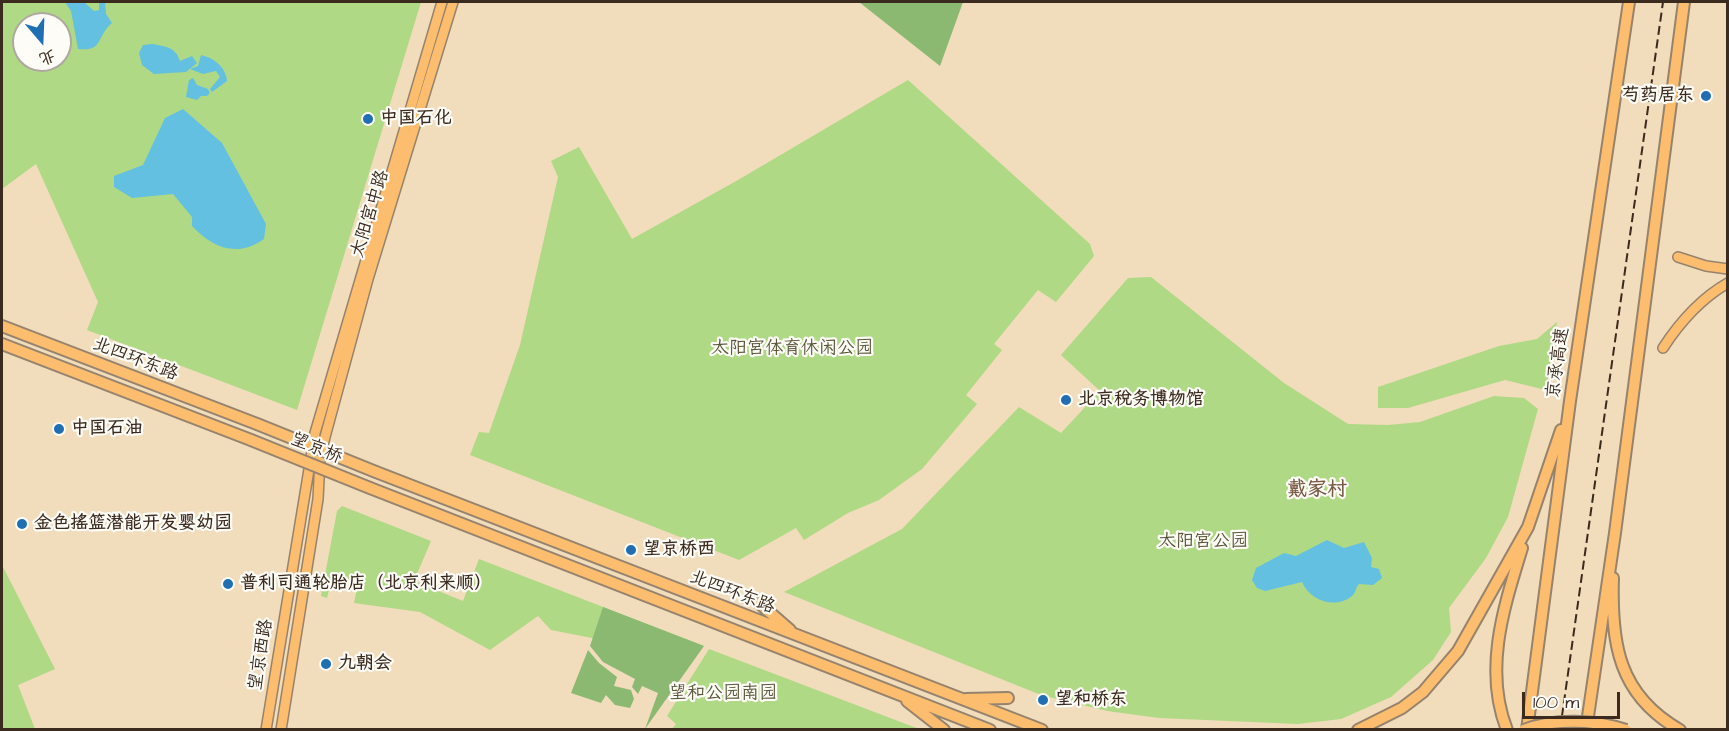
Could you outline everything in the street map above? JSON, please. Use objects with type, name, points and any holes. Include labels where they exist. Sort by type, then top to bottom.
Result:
[{"type":"highway","name":"京承高速","points":[[1525,729],[1541,627],[1570,400],[1629,2]]},
{"type":"highway","points":[[1586,729],[1615,533],[1684,2]]},
{"type":"highway","name":"北四环东路","points":[[2,326],[257,424]]},
{"type":"highway","name":"北四环东路","points":[[2,344],[250,440]]},
{"type":"highway","points":[[1507,729],[1497,678],[1501,617],[1570,400]]},
{"type":"highway","name":"望京桥","points":[[257,424],[376,472]]},
{"type":"highway","name":"望京桥","points":[[250,440],[370,488]]},
{"type":"highway","name":"北四环东路","points":[[376,472],[959,699],[1042,729]]},
{"type":"highway","name":"北四环东路","points":[[370,488],[990,729]]},
{"type":"highway","points":[[1358,729],[1402,708],[1423,692],[1458,651],[1528,527]]},
{"type":"highway","points":[[1615,533],[1614,633],[1624,672],[1646,706],[1680,729]]},
{"type":"highway","points":[[759,603],[796,636]]},
{"type":"highway","points":[[894,692],[944,729]]},
{"type":"highway","points":[[959,699],[1008,698]]},
{"type":"highway","points":[[1525,729],[1553,723],[1584,723],[1626,729]]},
{"type":"main road","name":"太阳宫中路","points":[[307,478],[315,433],[442,2]]},
{"type":"main road","name":"太阳宫中路","points":[[320,483],[320,459],[325,437],[368,279],[453,2]]},
{"type":"main road","points":[[1678,256],[1706,266],[1728,269]]},
{"type":"main road","points":[[1663,348],[1689,314],[1714,291],[1728,283]]},
{"type":"main road","name":"望京西路","points":[[266,729],[307,478]]},
{"type":"main road","name":"望京西路","points":[[281,729],[320,483]]},
{"type":"green space","points":[[2,2],[421,2],[297,410],[87,330],[98,302],[36,164],[2,189]]},
{"type":"green space","points":[[859,2],[963,2],[940,66]]},
{"type":"green space","name":"太阳宫体育休闲公园","points":[[908,80],[1090,244],[1094,256],[1056,302],[1038,290],[994,344],[1002,350],[966,395],[977,404],[922,469],[879,500],[848,513],[804,540],[796,528],[739,560],[470,455],[479,432],[489,433],[520,345],[558,177],[551,161],[579,147],[632,239]]},
{"type":"green space","name":"太阳宫公园","points":[[1151,277],[1284,383],[1348,424],[1388,425],[1420,422],[1494,396],[1524,398],[1538,409],[1508,517],[1486,558],[1449,608],[1451,632],[1433,660],[1391,697],[1341,719],[1298,724],[1159,718],[1107,711],[1041,695],[784,592],[902,529],[1019,407],[1061,433],[1100,391],[1061,355],[1128,278]]},
{"type":"green space","points":[[1557,322],[1546,390],[1505,380],[1408,408],[1378,408],[1378,387],[1499,346],[1537,339]]},
{"type":"green space","points":[[342,506],[431,541],[414,581],[463,601],[479,559],[704,646],[592,638],[551,630],[538,616],[490,650],[420,612],[354,603],[358,583],[332,577],[327,598],[321,596],[337,511]]},
{"type":"green space","points":[[2,565],[55,669],[18,685],[35,729],[2,729]]},
{"type":"green space","points":[[603,607],[704,646],[645,729],[658,693],[642,686],[638,694],[632,687],[635,679],[603,662],[590,646]]},
{"type":"green space","name":"望和公园南园","points":[[709,649],[919,729],[672,729],[676,724],[667,716]]},
{"type":"green space","points":[[588,650],[599,663],[617,677],[614,686],[631,690],[634,699],[630,708],[615,705],[606,695],[601,703],[571,693]]},
{"type":"water","points":[[65,2],[84,2],[94,11],[99,10],[99,2],[105,2],[106,14],[112,23],[96,46],[78,49],[71,11]]},
{"type":"water","points":[[153,44],[172,50],[180,61],[192,56],[197,63],[186,72],[154,74],[142,65],[139,53],[143,45]]},
{"type":"water","points":[[201,55],[218,64],[226,76],[227,81],[212,92],[210,89],[220,77],[216,71],[203,74],[190,69],[198,66]]},
{"type":"water","points":[[193,78],[197,85],[208,89],[210,93],[207,96],[201,96],[197,100],[186,97],[189,80]]},
{"type":"water","points":[[183,109],[222,143],[266,224],[264,239],[254,245],[235,249],[217,245],[208,240],[192,226],[192,217],[173,194],[132,198],[114,187],[114,176],[143,165],[165,118]]},
{"type":"water","points":[[1327,540],[1344,548],[1364,542],[1372,558],[1371,567],[1379,569],[1382,578],[1373,585],[1359,584],[1352,596],[1338,602],[1316,598],[1310,594],[1302,582],[1265,591],[1257,588],[1252,580],[1256,568],[1284,553],[1296,556]]},
{"type":"railway","points":[[1560,730],[1663,2]]},
{"type":"place","name":"芍药居东","points":[[1706,96]]},
{"type":"place","name":"中国石化","points":[[368,119]]},
{"type":"place","name":"北京税务博物馆","points":[[1066,400]]},
{"type":"place","name":"中国石油","points":[[59,429]]},
{"type":"place","name":"金色摇篮潜能开发婴幼园","points":[[22,524]]},
{"type":"place","name":"望京桥西","points":[[631,550]]},
{"type":"place","name":"普利司通轮胎店（北京利来顺）","points":[[228,584]]},
{"type":"place","name":"九朝会","points":[[326,664]]},
{"type":"place","name":"望和桥东","points":[[1043,700]]},
{"type":"district","name":"戴家村","points":[[1317,491]]}]
